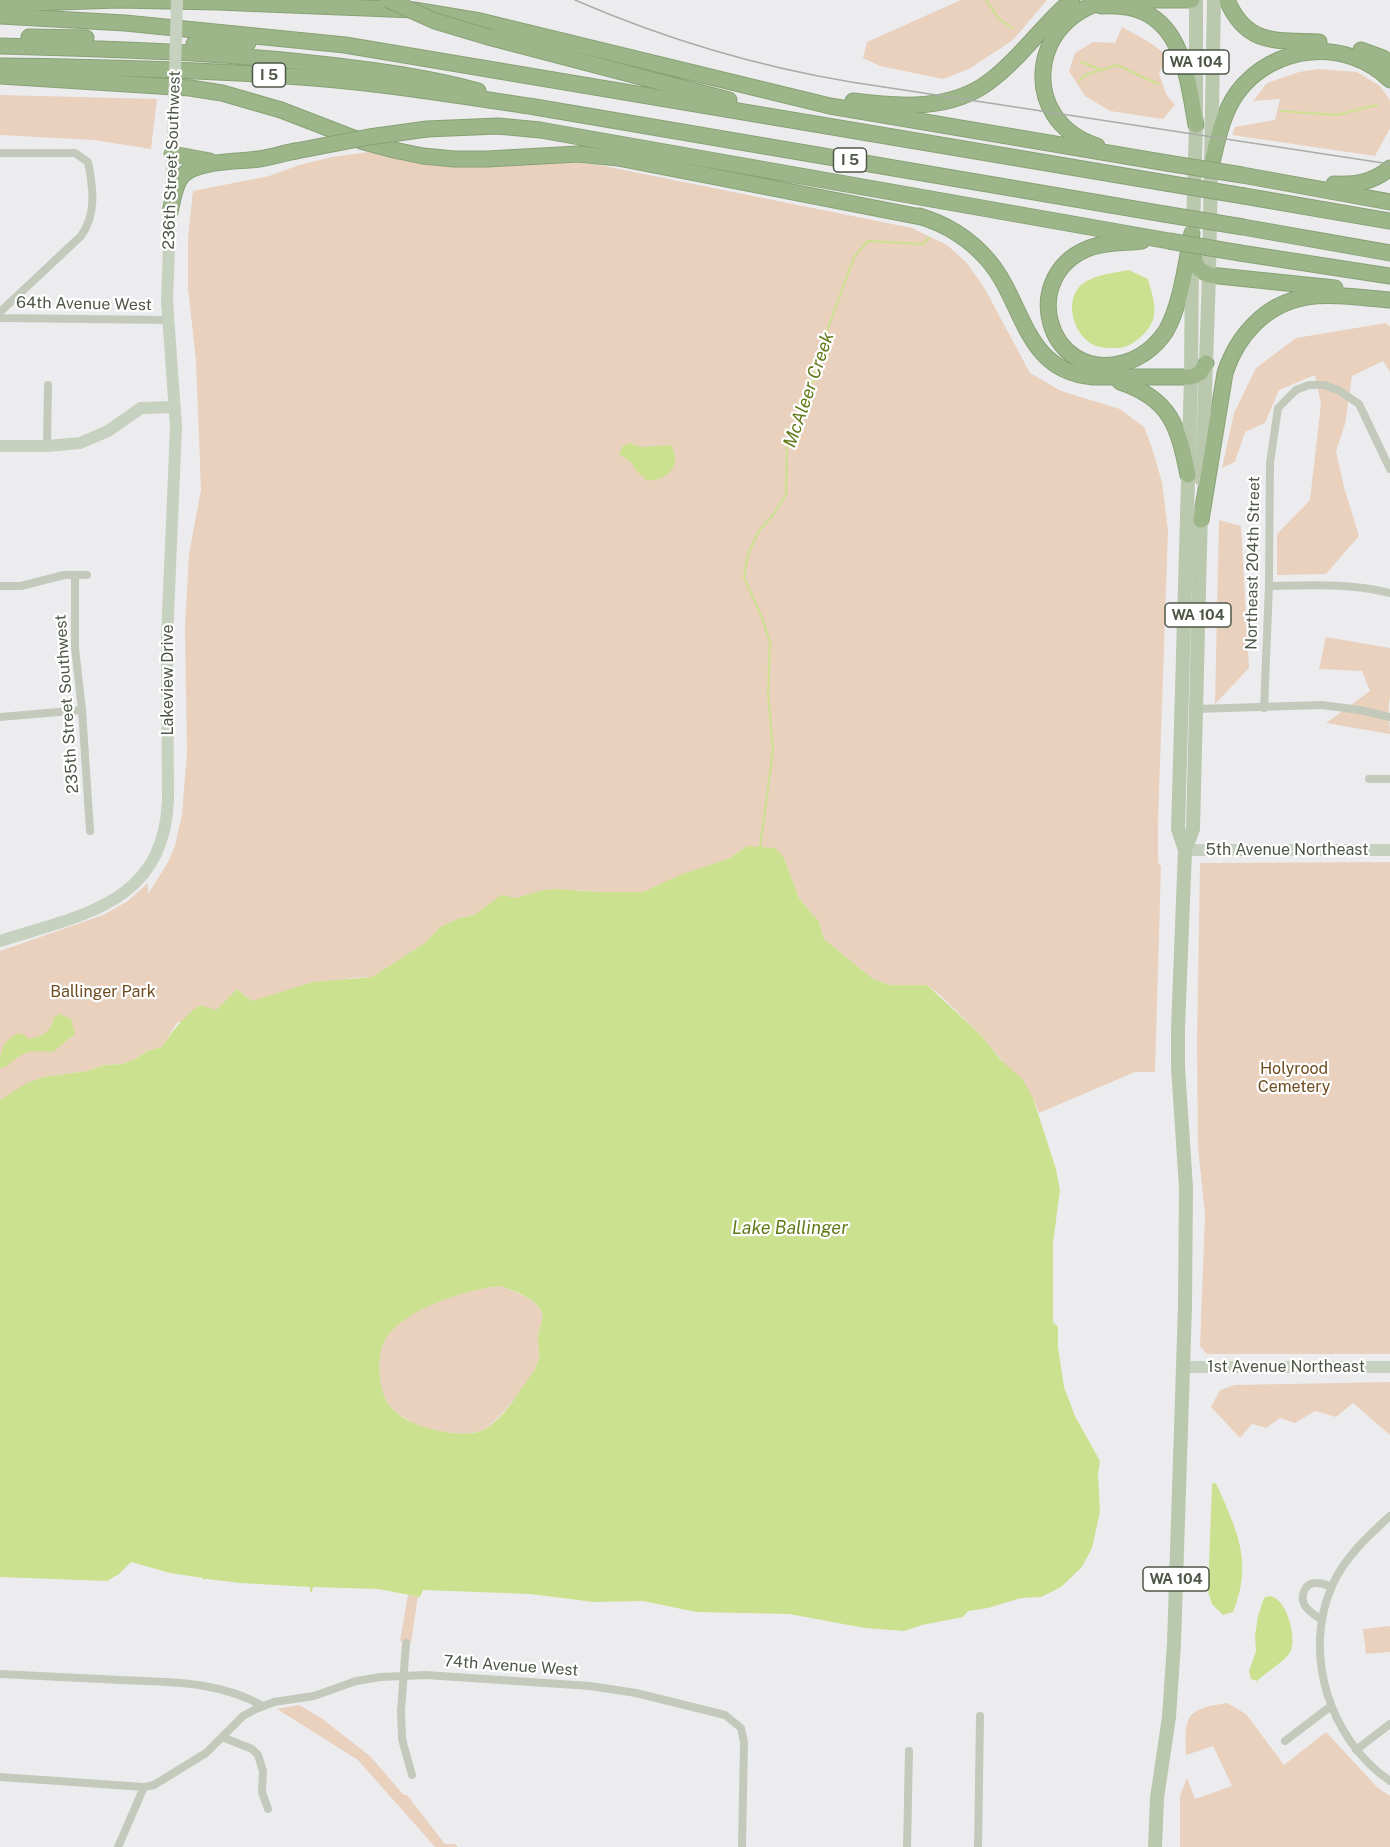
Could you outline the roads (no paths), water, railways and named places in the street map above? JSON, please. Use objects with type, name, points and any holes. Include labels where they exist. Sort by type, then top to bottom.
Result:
[{"type":"highway","points":[[0,4],[118,0],[414,10],[480,21],[830,106],[1249,176],[1390,202]]},
{"type":"highway","points":[[388,0],[435,21],[492,38],[825,124]]},
{"type":"highway","points":[[714,77],[860,102],[917,105],[944,103],[990,81],[1078,5],[1112,0]]},
{"type":"highway","points":[[1134,0],[1194,0]]},
{"type":"highway","points":[[1227,0],[1242,23],[1263,37],[1281,42],[1332,43],[1383,58],[1390,64]]},
{"type":"highway","points":[[1078,5],[1132,7],[1150,15],[1164,26],[1175,39],[1183,57],[1196,125]]},
{"type":"highway","points":[[1078,5],[1060,27],[1046,52],[1042,77],[1047,101],[1054,115],[1064,127],[1079,138],[1134,158]]},
{"type":"highway","name":"I 5","points":[[0,16],[125,23],[323,42],[1390,220]]},
{"type":"highway","points":[[0,36],[195,44],[323,42]]},
{"type":"highway","points":[[0,46],[267,57],[435,79],[535,107]]},
{"type":"highway","points":[[1211,167],[1231,102],[1245,83],[1283,57],[1308,51],[1337,52],[1365,61],[1390,80]]},
{"type":"highway","name":"I 5","points":[[0,66],[149,68],[316,78],[535,107],[1390,253]]},
{"type":"highway","points":[[0,76],[206,90],[258,102],[364,142],[423,156],[487,159],[578,154],[618,158],[926,218]]},
{"type":"highway","points":[[170,212],[176,187],[184,174],[197,167],[260,159],[369,137],[427,129],[498,126],[540,130],[1169,241],[1390,276]]},
{"type":"highway","points":[[172,154],[223,162]]},
{"type":"highway","points":[[746,165],[926,218],[958,233],[972,243],[989,261],[1003,282],[1027,331],[1047,359],[1068,373],[1135,387],[1161,404],[1172,420],[1188,475]]},
{"type":"highway","points":[[1249,176],[1358,184],[1376,178],[1390,168]]},
{"type":"highway","points":[[1169,241],[1103,245],[1084,251],[1064,264],[1052,284],[1047,308],[1054,333],[1068,352],[1089,363],[1113,365],[1134,359],[1156,344],[1171,321],[1192,233]]},
{"type":"highway","points":[[1192,256],[1200,269],[1209,275],[1390,293]]},
{"type":"highway","points":[[1201,520],[1225,373],[1244,334],[1273,310],[1304,297],[1329,296],[1390,300]]},
{"type":"highway","points":[[1100,378],[1191,377],[1200,373],[1206,363]]},
{"type":"main road","name":"WA 104","points":[[1185,850],[1178,829],[1196,125],[1194,0]]},
{"type":"main road","points":[[1208,0],[1207,21],[1212,48]]},
{"type":"main road","name":"WA 104","points":[[1155,1847],[1157,1798],[1168,1717],[1174,1643],[1183,1367],[1186,1188],[1178,1067],[1178,1028],[1185,850],[1192,829],[1209,275],[1214,0]]},
{"type":"main road","points":[[1180,748],[1188,726],[1189,713],[1196,709],[1190,705],[1181,687]]},
{"type":"street","name":"236th Street Southwest","points":[[168,320],[177,0]]},
{"type":"street","points":[[0,153],[75,153],[88,162],[92,183],[89,225],[81,236],[0,312]]},
{"type":"street","name":"64th Avenue West","points":[[0,318],[168,320]]},
{"type":"street","name":"Lakeview Drive","points":[[0,941],[92,911],[118,897],[130,888],[149,866],[164,833],[168,800],[167,638],[176,427],[168,320]]},
{"type":"street","points":[[47,446],[48,385]]},
{"type":"street","name":"Northeast 204th Street","points":[[1264,708],[1269,586],[1270,463],[1278,408],[1296,390],[1309,385],[1338,390],[1359,404],[1390,469]]},
{"type":"street","points":[[0,446],[80,443],[108,431],[141,408],[175,407]]},
{"type":"street","name":"235th Street Southwest","points":[[75,575],[75,648],[82,710],[90,831]]},
{"type":"street","points":[[0,586],[21,585],[52,577],[87,575]]},
{"type":"street","points":[[1269,586],[1334,585],[1375,589],[1390,593]]},
{"type":"street","points":[[1196,709],[1322,705],[1390,717]]},
{"type":"street","points":[[0,717],[82,710]]},
{"type":"street","points":[[1370,779],[1390,779]]},
{"type":"street","name":"5th Avenue Northeast","points":[[1185,850],[1390,850]]},
{"type":"street","name":"1st Avenue Northeast","points":[[1183,1367],[1390,1367]]},
{"type":"street","points":[[1390,1516],[1346,1561],[1332,1587],[1322,1620],[1320,1652],[1322,1671],[1331,1706],[1340,1727],[1356,1750],[1390,1781]]},
{"type":"street","points":[[1322,1620],[1306,1607],[1303,1593],[1315,1582],[1332,1587]]},
{"type":"street","points":[[406,1642],[402,1739],[412,1775]]},
{"type":"street","points":[[0,1674],[190,1684],[224,1689],[263,1706]]},
{"type":"street","name":"74th Avenue West","points":[[263,1706],[274,1702],[314,1696],[356,1681],[426,1675],[590,1686],[636,1693],[725,1715],[741,1728],[744,1743],[742,1847]]},
{"type":"street","points":[[0,1777],[144,1787],[154,1785],[206,1753],[243,1716],[263,1706]]},
{"type":"street","points":[[1285,1741],[1331,1706]]},
{"type":"street","points":[[978,1847],[980,1716]]},
{"type":"street","points":[[1356,1750],[1390,1724]]},
{"type":"street","points":[[222,1737],[252,1749],[258,1755],[263,1771],[262,1792],[268,1809]]},
{"type":"street","points":[[907,1847],[909,1750]]},
{"type":"street","points":[[118,1847],[144,1787]]},
{"type":"water","points":[[1129,270],[1148,279],[1154,306],[1151,325],[1134,343],[1121,348],[1096,346],[1088,342],[1077,327],[1074,318],[1072,309],[1076,292],[1081,285],[1092,278]]},
{"type":"water","points":[[629,443],[641,447],[671,445],[675,459],[671,471],[660,478],[646,480],[632,463],[619,454],[623,446]]},
{"type":"water","name":"Lake Ballinger","points":[[747,846],[775,848],[784,858],[799,898],[819,922],[824,939],[873,979],[891,985],[927,985],[980,1034],[1001,1060],[1023,1080],[1033,1098],[1056,1169],[1060,1190],[1053,1243],[1053,1322],[1058,1327],[1058,1347],[1064,1387],[1075,1416],[1100,1461],[1098,1474],[1100,1512],[1092,1548],[1082,1567],[1061,1587],[1041,1597],[1021,1598],[988,1608],[968,1611],[963,1617],[904,1631],[865,1628],[789,1614],[696,1612],[643,1601],[594,1602],[530,1594],[423,1590],[420,1597],[378,1589],[313,1587],[310,1592],[310,1587],[203,1580],[203,1578],[170,1573],[131,1562],[119,1574],[107,1581],[0,1577],[0,1100],[27,1083],[44,1077],[87,1071],[104,1065],[122,1064],[147,1051],[162,1047],[179,1024],[200,1005],[216,1010],[237,989],[252,1001],[313,982],[372,977],[425,943],[440,927],[457,919],[474,915],[501,895],[516,898],[543,890],[559,889],[643,892],[682,874],[728,859]],"holes":[[[501,1286],[533,1301],[542,1312],[538,1335],[539,1358],[515,1398],[500,1417],[475,1433],[443,1432],[404,1418],[386,1401],[381,1385],[380,1360],[386,1338],[399,1324],[441,1301],[472,1291]]]},
{"type":"water","points":[[60,1014],[71,1019],[75,1034],[53,1052],[26,1053],[4,1068],[0,1068],[3,1047],[9,1039],[19,1033],[28,1039],[38,1037],[48,1030],[54,1017]]},
{"type":"water","points":[[1216,1483],[1236,1531],[1242,1561],[1239,1594],[1233,1612],[1223,1615],[1212,1604],[1208,1591],[1212,1484]]},
{"type":"water","points":[[1269,1596],[1275,1598],[1286,1611],[1292,1631],[1292,1648],[1286,1658],[1257,1681],[1251,1679],[1249,1671],[1256,1651],[1255,1635],[1258,1616],[1264,1598]]},
{"type":"waterway","points":[[986,0],[999,19],[1013,28]]},
{"type":"waterway","points":[[1081,62],[1100,69]]},
{"type":"waterway","name":"McAleer Creek","points":[[1079,81],[1085,75],[1117,65],[1158,84]]},
{"type":"waterway","name":"McAleer Creek","points":[[1281,111],[1337,115],[1377,105]]},
{"type":"waterway","name":"McAleer Creek","points":[[760,847],[773,750],[768,693],[770,643],[763,620],[744,577],[748,554],[759,531],[786,495],[787,443],[800,418],[814,378],[820,350],[854,257],[868,241],[923,244],[929,238]]},
{"type":"tram line","points":[[575,0],[677,39],[780,68],[851,82],[1390,164]]},
{"type":"park label","name":"Ballinger Park","points":[[103,992]]},
{"type":"park label","name":"Holyrood Cemetery","points":[[1294,1078]]}]
